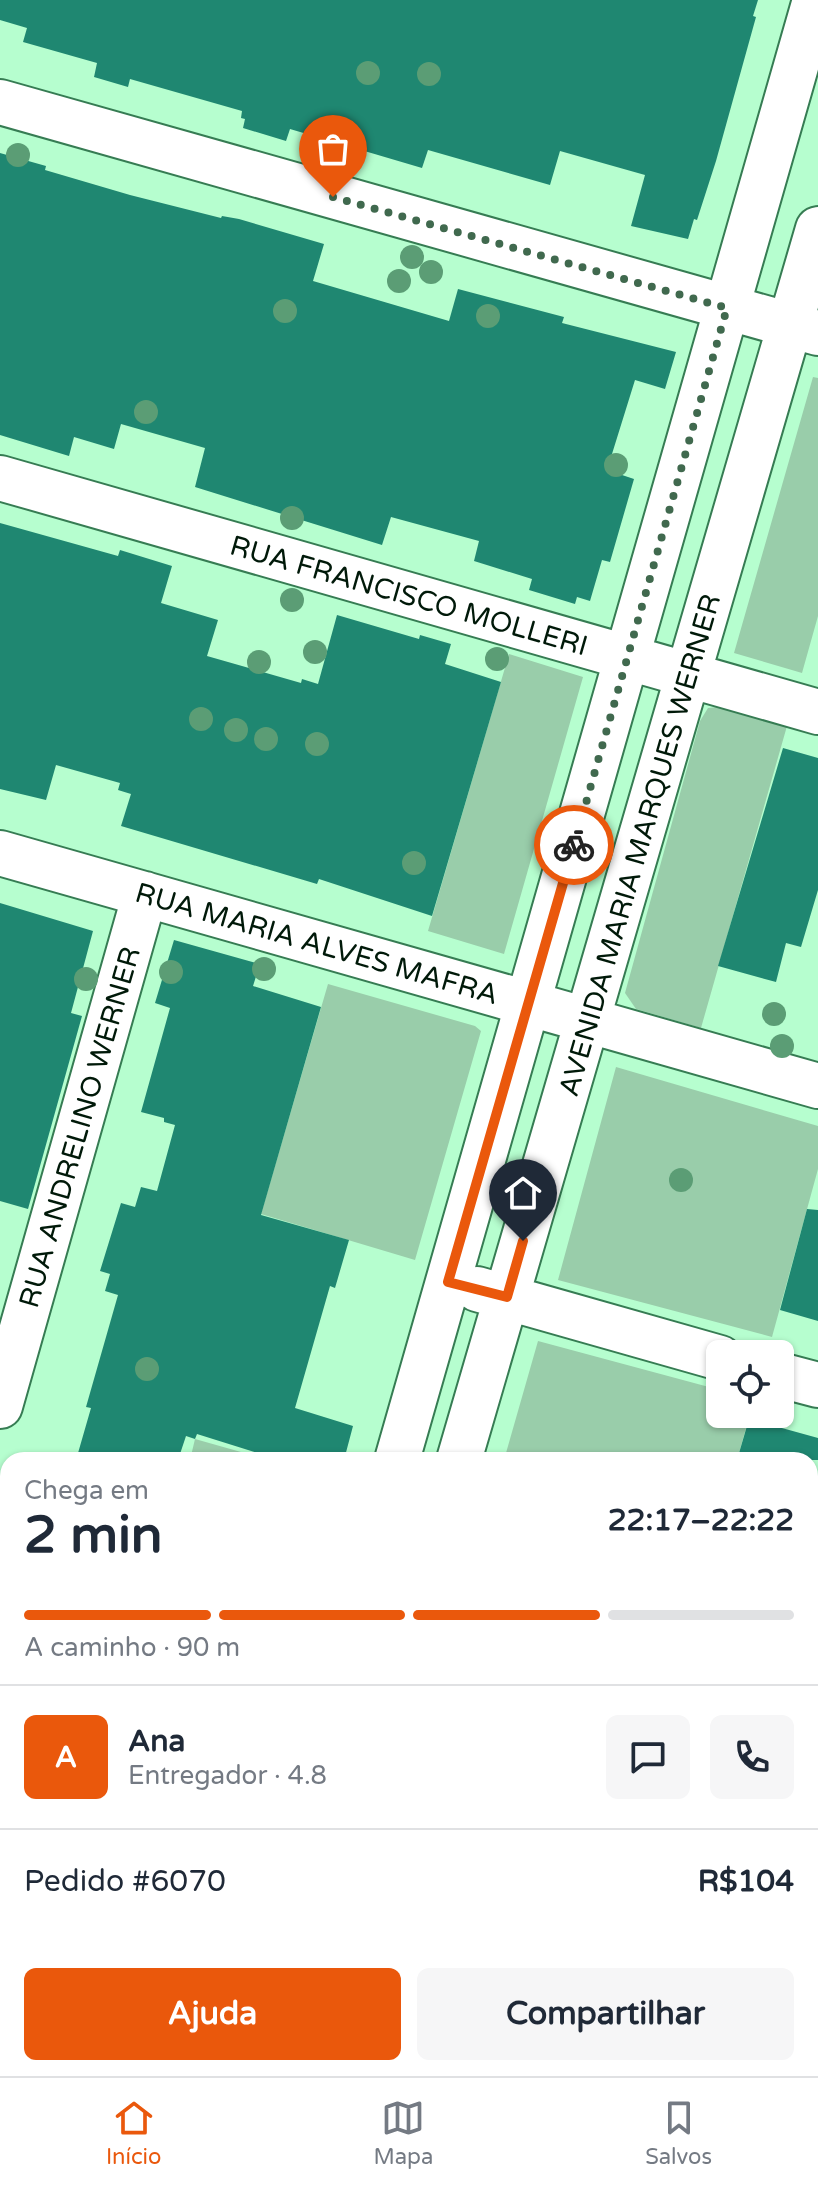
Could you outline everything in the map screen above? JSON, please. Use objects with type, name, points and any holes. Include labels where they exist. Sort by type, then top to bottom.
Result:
[{"type":"street","points":[[399,1452],[815,0]]},
{"type":"street","points":[[0,102],[804,329]]},
{"type":"street","name":"AVENIDA MARIA MARQUES WERNER","points":[[461,1452],[689,674],[804,329],[818,229]]},
{"type":"street","name":"RUA FRANCISCO MOLLERI","points":[[0,478],[818,712]]},
{"type":"street","name":"RUA MARIA ALVES MAFRA","points":[[0,853],[818,1086]]},
{"type":"street","name":"RUA ANDRELINO WERNER","points":[[0,1406],[145,894]]},
{"type":"street","points":[[448,1282],[706,1354]]},
{"type":"street","points":[[794,1379],[818,1385]]},
{"type":"green space","points":[[813,377],[818,378],[818,616],[802,673],[734,653]]},
{"type":"green space","points":[[509,654],[583,677],[504,954],[428,931]]},
{"type":"green space","points":[[718,707],[787,726],[701,1028],[636,1009],[625,993],[700,721],[708,708]]},
{"type":"green space","points":[[328,984],[475,1026],[481,1031],[415,1260],[261,1214]]},
{"type":"green space","points":[[616,1067],[818,1126],[818,1169],[772,1337],[558,1280]]},
{"type":"green space","points":[[538,1341],[706,1386],[706,1428],[746,1428],[739,1452],[506,1452]]},
{"type":"green space","points":[[195,1439],[241,1452],[192,1452]]},
{"type":"building","points":[[0,0],[758,0],[716,161],[688,239],[631,226],[645,175],[560,151],[550,185],[428,150],[422,168],[290,129],[286,141],[243,128],[245,119],[241,118],[242,111],[130,79],[128,87],[94,77],[97,63],[23,42],[27,28],[0,20]]},
{"type":"building","points":[[0,153],[130,195],[221,218],[239,219],[324,244],[313,281],[449,321],[458,289],[564,317],[562,323],[676,352],[665,389],[635,380],[607,470],[634,479],[610,562],[602,560],[590,601],[577,597],[575,604],[529,590],[532,579],[474,561],[479,541],[391,517],[382,545],[195,487],[205,448],[121,424],[114,449],[74,437],[69,456],[0,435]]},
{"type":"building","points":[[0,523],[118,556],[120,550],[172,566],[161,603],[218,620],[207,656],[301,683],[302,679],[318,684],[337,615],[419,639],[420,635],[451,644],[445,664],[501,682],[432,916],[319,879],[317,884],[121,826],[131,794],[118,790],[120,783],[56,765],[46,800],[0,789]]},
{"type":"building","points":[[783,748],[818,758],[818,890],[801,947],[786,943],[776,982],[718,966]]},
{"type":"building","points":[[0,903],[93,931],[71,1013],[82,1016],[28,1209],[0,1201]]},
{"type":"building","points":[[174,940],[260,964],[253,986],[321,1007],[261,1215],[349,1240],[335,1288],[330,1286],[295,1408],[353,1426],[346,1452],[254,1452],[197,1434],[195,1439],[186,1436],[181,1452],[78,1452],[91,1408],[86,1407],[118,1295],[105,1291],[110,1274],[100,1271],[121,1203],[135,1207],[141,1187],[157,1191],[175,1125],[164,1122],[164,1118],[141,1112],[170,1008],[155,1003]]},
{"type":"building","points":[[807,1209],[818,1210],[818,1321],[780,1310]]},
{"type":"building","points":[[746,1428],[782,1428],[818,1438],[818,1452],[739,1452]]},
{"type":"way so far","points":[[333,197],[727,308],[574,845]]},
{"type":"route","points":[[523,1241],[507,1297],[448,1282],[574,845]]}]
